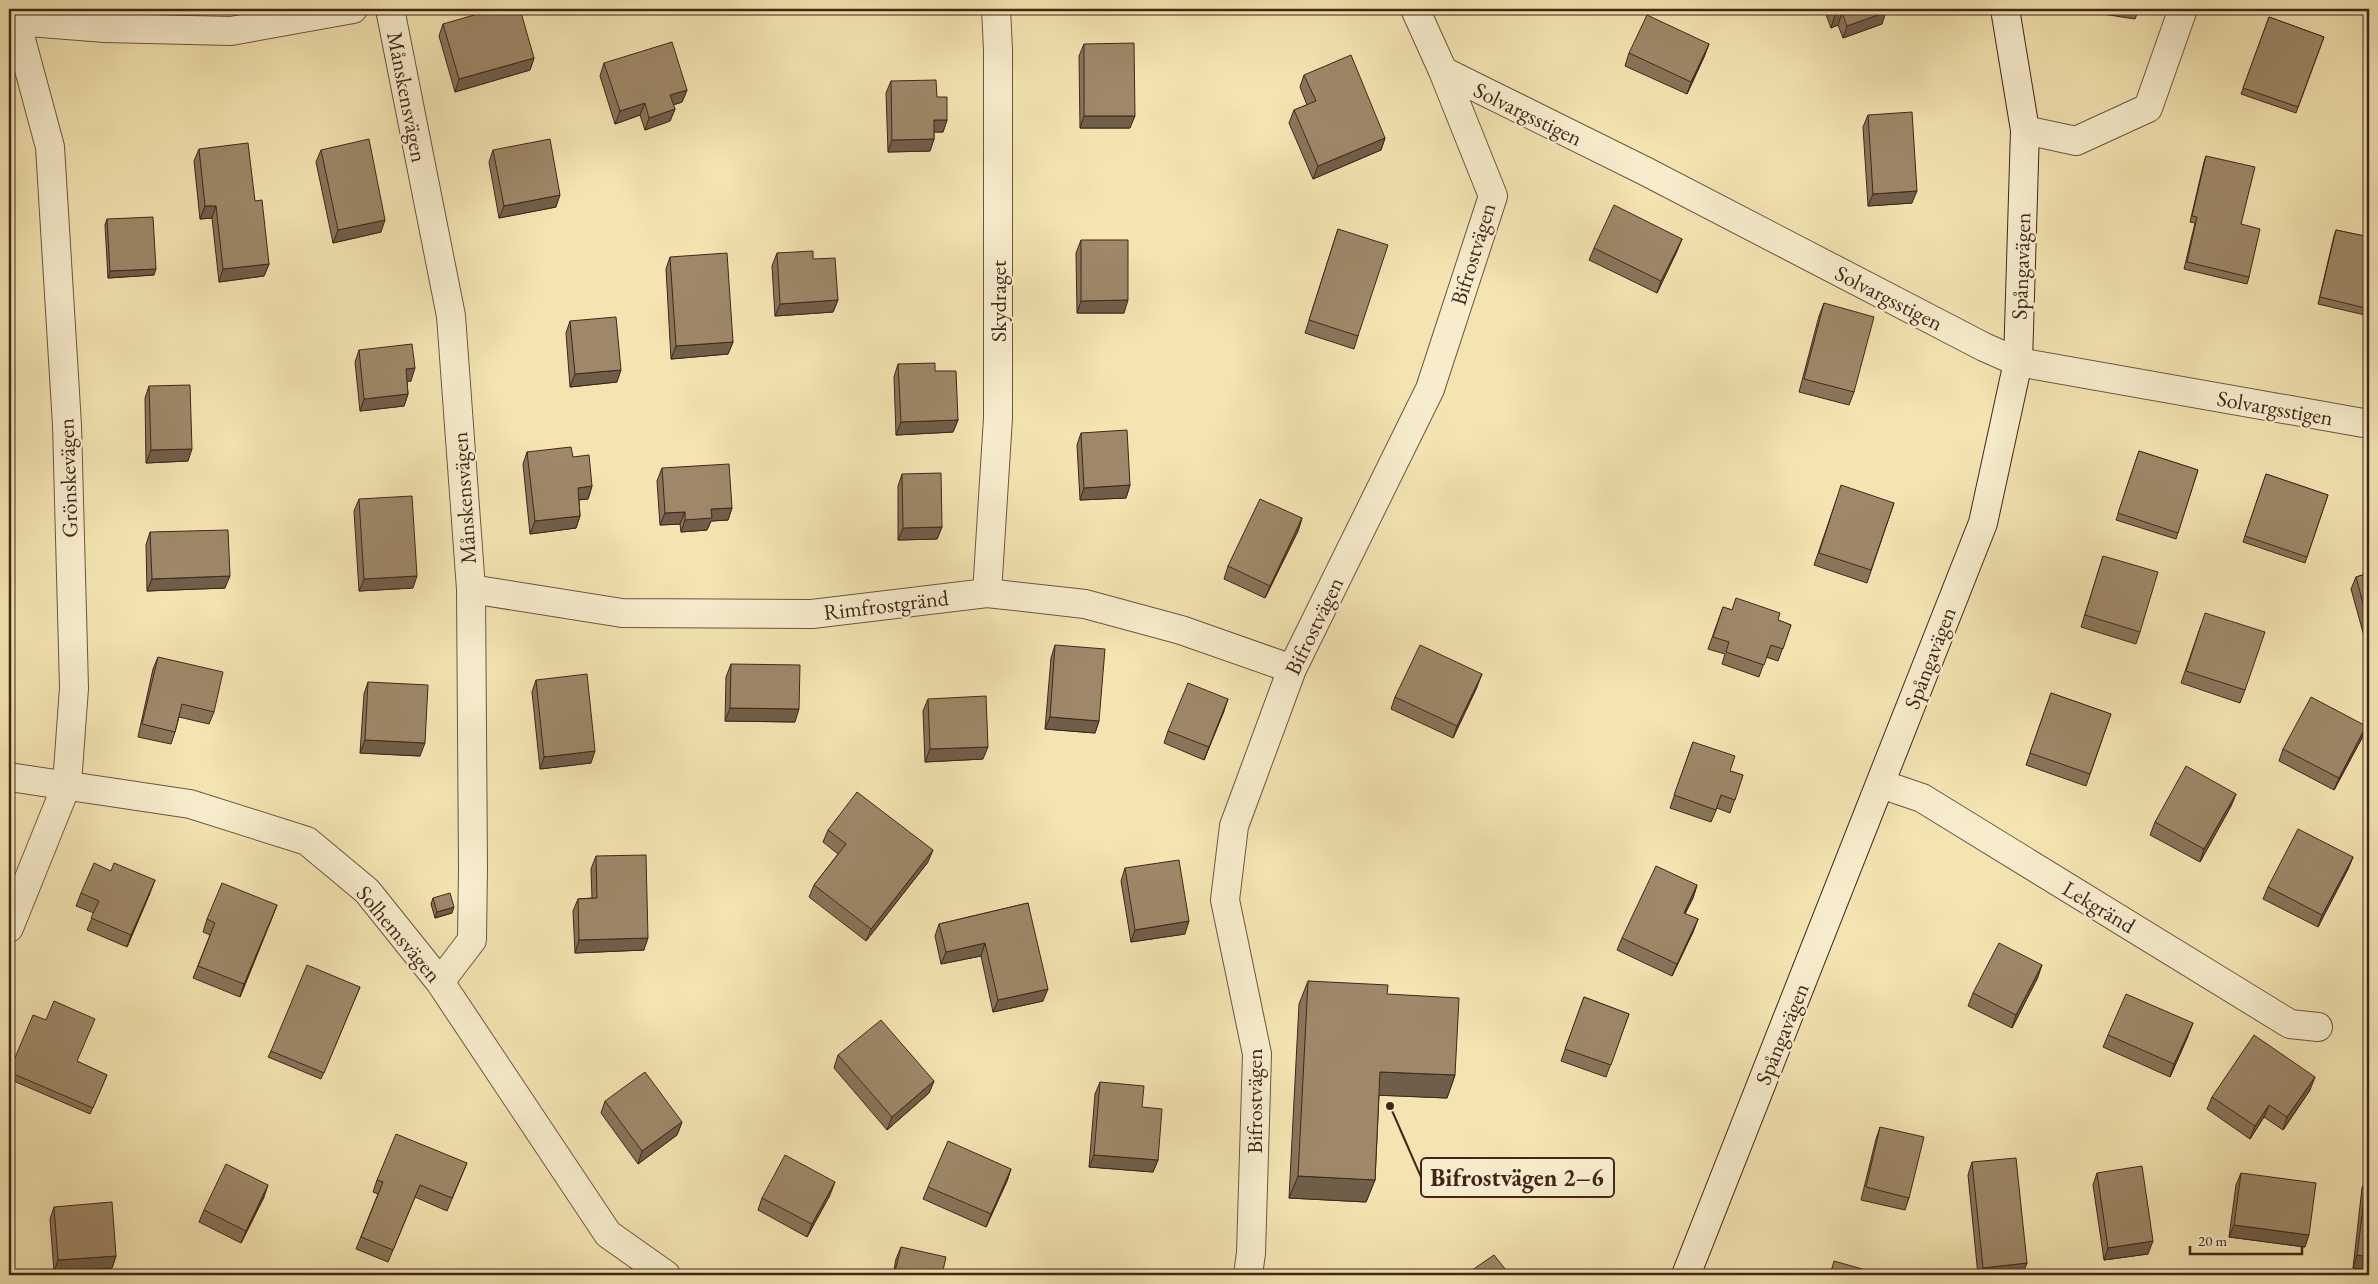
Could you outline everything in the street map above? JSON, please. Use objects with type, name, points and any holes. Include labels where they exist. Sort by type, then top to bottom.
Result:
[{"type":"street","points":[[13,19],[105,28],[231,31],[353,9]]},
{"type":"street","name":"Månskensvägen","points":[[390,9],[451,316],[471,589],[472,940],[440,982]]},
{"type":"street","name":"Skydraget","points":[[987,592],[998,418],[998,50],[996,9]]},
{"type":"street","name":"Bifrostvägen","points":[[1248,1275],[1251,1254],[1257,1054],[1225,900],[1234,826],[1292,669],[1430,389],[1493,196],[1443,71],[1415,9]]},
{"type":"street","name":"Spångavägen","points":[[1686,1275],[1983,523],[2018,362],[2025,130],[2005,9]]},
{"type":"street","points":[[2025,130],[2076,141],[2148,108],[2183,9]]},
{"type":"street","name":"Grönskevägen","points":[[9,928],[67,784],[74,688],[67,425],[50,147],[13,19]]},
{"type":"street","name":"Solvargsstigen","points":[[1443,71],[1645,171],[1984,347],[2018,362],[2369,424]]},
{"type":"street","name":"Rimfrostgränd","points":[[471,589],[622,613],[802,614],[987,592],[1085,604],[1180,630],[1292,669]]},
{"type":"street","name":"Solhemsvägen","points":[[9,777],[67,784],[190,804],[307,841],[366,891],[440,982],[608,1234],[666,1275]]},
{"type":"street","name":"Lekgränd","points":[[1881,784],[1922,798],[2290,1024],[2318,1027]]},
{"type":"building","points":[[495,9],[520,9],[534,58],[459,79],[443,24]]},
{"type":"building","points":[[1833,9],[1885,9],[1886,12],[1847,26],[1842,13],[1835,15]]},
{"type":"building","points":[[1647,15],[1709,44],[1691,82],[1629,53]]},
{"type":"building","points":[[2269,17],[2324,37],[2298,107],[2243,88]]},
{"type":"building","points":[[672,42],[687,90],[670,95],[675,109],[649,118],[645,103],[620,111],[604,63]]},
{"type":"building","points":[[1134,43],[1135,116],[1084,116],[1084,44]]},
{"type":"building","points":[[1351,55],[1385,138],[1318,166],[1294,110],[1316,101],[1304,75]]},
{"type":"building","points":[[936,80],[937,97],[947,97],[947,120],[934,120],[934,139],[892,140],[891,81]]},
{"type":"building","points":[[1912,112],[1917,191],[1873,194],[1868,115]]},
{"type":"building","points":[[369,139],[385,220],[338,230],[321,150]]},
{"type":"building","points":[[550,139],[560,195],[504,206],[493,150]]},
{"type":"building","points":[[248,143],[255,201],[262,200],[269,264],[223,269],[216,206],[205,206],[199,149]]},
{"type":"building","points":[[2206,156],[2255,167],[2241,224],[2260,229],[2249,277],[2187,262],[2197,217],[2192,216]]},
{"type":"building","points":[[1614,205],[1682,239],[1661,281],[1594,248]]},
{"type":"building","points":[[153,217],[156,269],[110,271],[107,219]]},
{"type":"building","points":[[1338,229],[1388,245],[1358,336],[1309,320]]},
{"type":"building","points":[[2336,230],[2369,237],[2369,309],[2320,297]]},
{"type":"building","points":[[1081,240],[1128,240],[1128,300],[1081,301]]},
{"type":"building","points":[[813,251],[813,259],[835,258],[838,300],[780,304],[777,253]]},
{"type":"building","points":[[727,253],[733,342],[676,346],[670,257]]},
{"type":"building","points":[[1824,303],[1874,317],[1854,392],[1804,379]]},
{"type":"building","points":[[616,317],[621,370],[575,374],[570,321]]},
{"type":"building","points":[[412,344],[415,368],[406,369],[408,394],[364,399],[359,350]]},
{"type":"building","points":[[935,363],[935,371],[956,371],[958,420],[901,422],[898,364]]},
{"type":"building","points":[[190,385],[192,449],[151,450],[149,386]]},
{"type":"building","points":[[1127,430],[1130,485],[1084,488],[1081,433]]},
{"type":"building","points":[[571,447],[573,457],[589,455],[592,486],[578,488],[580,516],[535,521],[527,452]]},
{"type":"building","points":[[2139,451],[2198,470],[2178,533],[2118,513]]},
{"type":"building","points":[[729,464],[732,508],[711,509],[712,518],[685,520],[685,512],[665,513],[662,468]]},
{"type":"building","points":[[941,473],[942,527],[903,528],[902,474]]},
{"type":"building","points":[[2266,474],[2328,495],[2307,557],[2245,536]]},
{"type":"building","points":[[1841,485],[1894,503],[1871,570],[1819,553]]},
{"type":"building","points":[[412,496],[417,576],[364,579],[359,499]]},
{"type":"building","points":[[1260,499],[1302,518],[1270,586],[1228,566]]},
{"type":"building","points":[[228,530],[230,576],[152,579],[150,532]]},
{"type":"building","points":[[2103,556],[2158,572],[2140,632],[2085,615]]},
{"type":"building","points":[[2369,573],[2369,626],[2356,577]]},
{"type":"building","points":[[1736,598],[1780,613],[1778,620],[1791,625],[1783,649],[1771,645],[1764,665],[1726,652],[1729,642],[1713,637],[1723,607],[1732,610]]},
{"type":"building","points":[[2205,613],[2265,632],[2245,690],[2186,671]]},
{"type":"building","points":[[1055,645],[1105,649],[1099,721],[1050,717]]},
{"type":"building","points":[[1420,645],[1482,674],[1457,726],[1395,697]]},
{"type":"building","points":[[158,657],[223,672],[214,712],[182,704],[175,732],[142,724]]},
{"type":"building","points":[[731,664],[800,665],[799,709],[730,708]]},
{"type":"building","points":[[587,674],[595,751],[544,757],[536,680]]},
{"type":"building","points":[[368,682],[428,685],[425,743],[365,740]]},
{"type":"building","points":[[1188,683],[1228,699],[1209,747],[1168,731]]},
{"type":"building","points":[[2051,693],[2111,714],[2090,774],[2030,753]]},
{"type":"building","points":[[986,696],[988,747],[930,749],[928,699]]},
{"type":"building","points":[[2311,697],[2366,726],[2339,778],[2283,749]]},
{"type":"building","points":[[1693,742],[1735,756],[1730,771],[1743,775],[1735,800],[1721,795],[1716,810],[1674,795]]},
{"type":"building","points":[[2186,766],[2236,794],[2204,849],[2155,822]]},
{"type":"building","points":[[857,792],[933,850],[871,929],[814,885],[846,844],[828,830]]},
{"type":"building","points":[[2298,829],[2353,857],[2322,915],[2268,887]]},
{"type":"building","points":[[646,855],[648,938],[579,940],[578,899],[597,898],[596,856]]},
{"type":"building","points":[[1179,860],[1189,921],[1135,930],[1125,868]]},
{"type":"building","points":[[94,863],[111,871],[114,863],[155,880],[131,935],[91,918],[99,901],[81,893]]},
{"type":"building","points":[[1656,866],[1697,885],[1684,913],[1698,919],[1677,964],[1622,938]]},
{"type":"building","points":[[222,883],[277,905],[244,984],[198,966],[215,923],[207,919]]},
{"type":"building","points":[[450,893],[454,907],[437,912],[433,898]]},
{"type":"building","points":[[1028,903],[1048,989],[998,1000],[985,943],[946,952],[939,924]]},
{"type":"building","points":[[1999,943],[2042,965],[2016,1015],[1973,993]]},
{"type":"building","points":[[307,965],[360,987],[324,1073],[271,1051]]},
{"type":"building","points":[[1308,981],[1388,985],[1387,994],[1459,998],[1455,1075],[1380,1072],[1375,1180],[1298,1176]]},
{"type":"building","points":[[2126,994],[2193,1023],[2174,1064],[2108,1035]]},
{"type":"building","points":[[1584,997],[1629,1014],[1611,1065],[1565,1049]]},
{"type":"building","points":[[54,1001],[95,1019],[77,1061],[107,1075],[93,1108],[9,1072],[33,1015],[46,1020]]},
{"type":"building","points":[[881,1020],[934,1081],[892,1117],[838,1055]]},
{"type":"building","points":[[2254,1035],[2315,1077],[2287,1117],[2269,1105],[2255,1126],[2212,1097]]},
{"type":"building","points":[[645,1072],[682,1122],[642,1151],[605,1101]]},
{"type":"building","points":[[1100,1082],[1144,1086],[1142,1107],[1162,1109],[1158,1160],[1094,1155]]},
{"type":"building","points":[[1880,1127],[1924,1137],[1909,1198],[1866,1187]]},
{"type":"building","points":[[396,1134],[467,1163],[452,1198],[420,1185],[393,1250],[361,1237],[383,1182],[377,1180]]},
{"type":"building","points":[[948,1141],[1011,1169],[991,1214],[928,1187]]},
{"type":"building","points":[[785,1155],[835,1182],[812,1224],[762,1198]]},
{"type":"building","points":[[2016,1158],[2027,1263],[1983,1268],[1972,1162]]},
{"type":"building","points":[[226,1164],[268,1185],[246,1231],[204,1210]]},
{"type":"building","points":[[2142,1166],[2153,1241],[2108,1248],[2097,1173]]},
{"type":"building","points":[[2241,1173],[2316,1183],[2309,1235],[2234,1225]]},
{"type":"building","points":[[2367,1176],[2369,1176],[2369,1257],[2357,1255]]},
{"type":"building","points":[[112,1202],[116,1256],[58,1260],[54,1207]]},
{"type":"building","points":[[901,1247],[946,1257],[942,1275],[894,1275]]},
{"type":"building","points":[[1494,1255],[1510,1275],[1465,1275]]},
{"type":"building","points":[[1834,1261],[1880,1274],[1880,1275],[1830,1275]]},
{"type":"building","points":[[1564,1272],[1578,1275],[1563,1275]]},
{"type":"place","name":"Bifrostvägen 2–6","points":[[1390,1106]]}]
